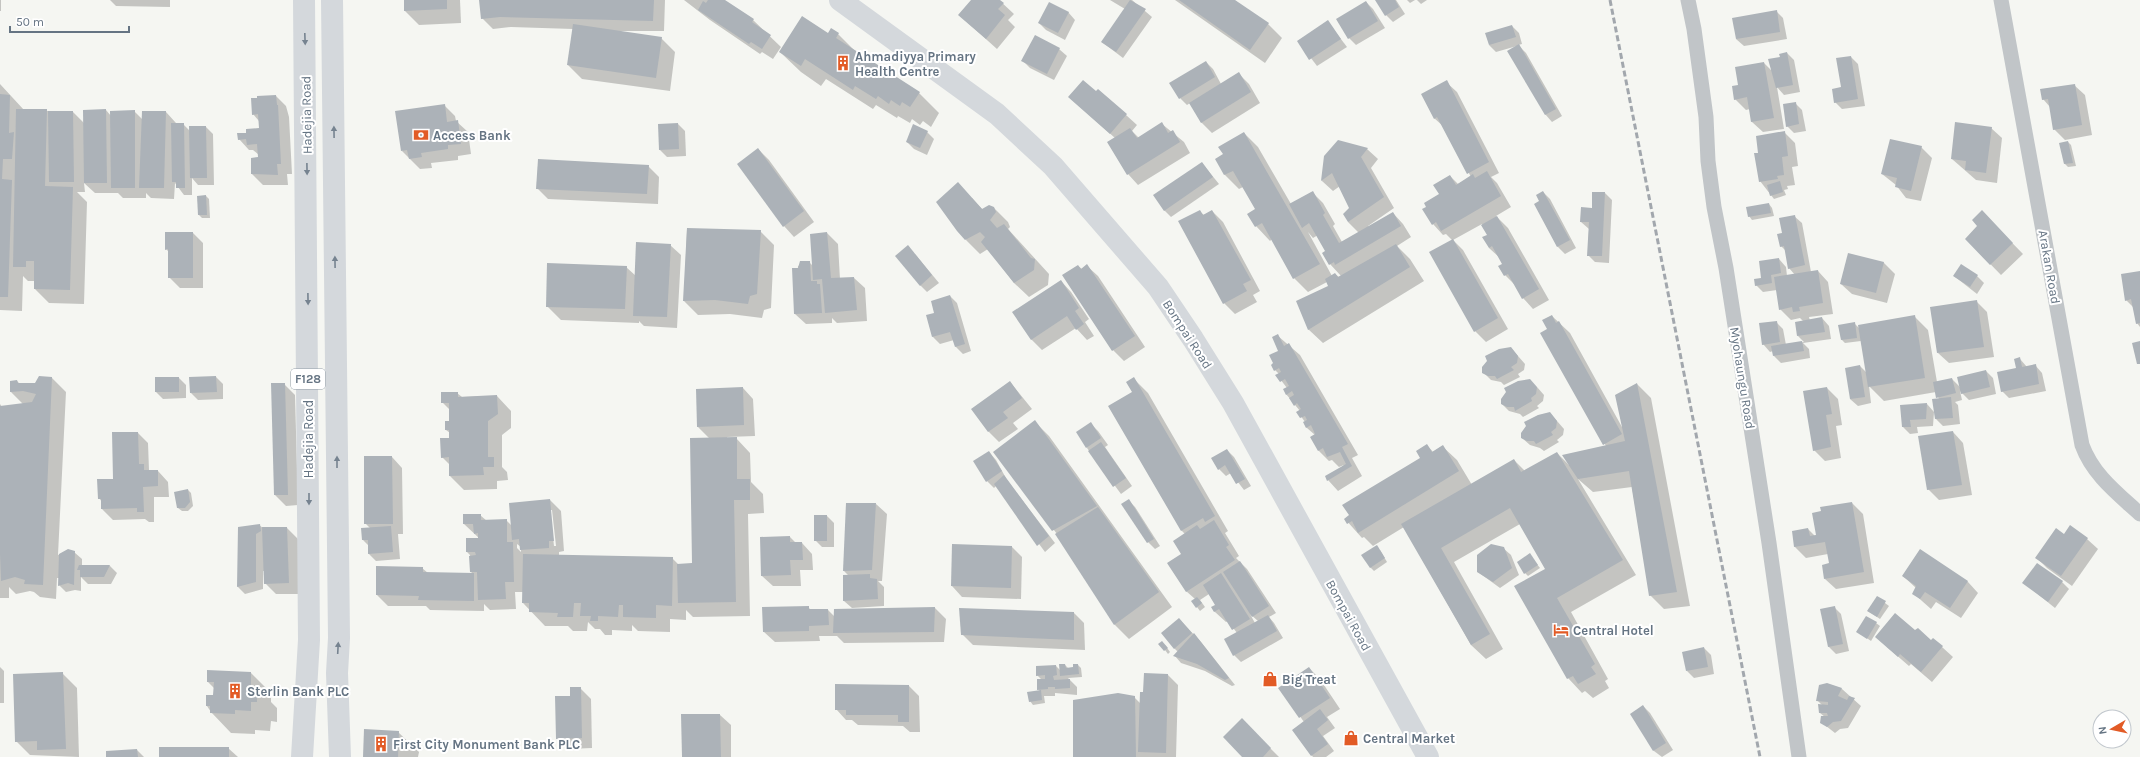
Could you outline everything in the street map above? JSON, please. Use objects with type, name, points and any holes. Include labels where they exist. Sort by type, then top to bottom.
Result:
[{"type":"main road","name":"Hadejia Road","points":[[304,0],[309,640],[306,680],[321,756]]},
{"type":"main road","name":"Hadejia Road","points":[[321,756],[337,673],[339,622],[332,0]]},
{"type":"main road","name":"Bompai Road","points":[[840,0],[997,114],[1053,166],[1158,287],[1233,403],[1428,757]]},
{"type":"street","name":"Myohaungu Road","points":[[1688,0],[1694,29],[1706,117],[1711,184],[1769,544],[1799,757]]},
{"type":"street","name":"Arakan Road","points":[[2001,0],[2082,445],[2088,461],[2098,475],[2140,514]]},
{"type":"building","points":[[404,0],[447,0],[447,9],[404,11]]},
{"type":"building","points":[[479,0],[654,0],[653,21],[500,17],[481,19]]},
{"type":"building","points":[[708,0],[725,0],[754,19],[752,22],[771,35],[762,49],[751,42],[749,44],[698,10],[703,1],[706,3]]},
{"type":"building","points":[[971,0],[1000,0],[1004,3],[998,9],[1005,15],[986,39],[958,15]]},
{"type":"building","points":[[1130,0],[1146,9],[1116,52],[1101,42]]},
{"type":"building","points":[[1179,0],[1235,0],[1269,23],[1250,50]]},
{"type":"building","points":[[1375,0],[1395,0],[1399,7],[1385,16]]},
{"type":"building","points":[[1366,1],[1378,21],[1348,39],[1336,19]]},
{"type":"building","points":[[1049,2],[1069,12],[1058,33],[1038,23]]},
{"type":"building","points":[[1777,10],[1780,32],[1736,39],[1732,18]]},
{"type":"building","name":"Ahmadiyya Primary Health Centre","points":[[802,16],[828,33],[831,28],[839,33],[836,38],[920,92],[910,107],[902,102],[900,106],[891,100],[889,104],[878,96],[876,99],[855,86],[853,90],[805,59],[801,66],[779,52]]},
{"type":"building","points":[[1328,20],[1341,39],[1309,60],[1297,41]]},
{"type":"building","points":[[573,24],[662,37],[656,78],[567,65]]},
{"type":"building","points":[[1512,25],[1516,37],[1489,45],[1485,33]]},
{"type":"building","points":[[1035,35],[1060,48],[1047,74],[1021,61]]},
{"type":"building","points":[[1519,44],[1556,109],[1545,115],[1507,51]]},
{"type":"building","points":[[1787,52],[1793,85],[1776,88],[1768,59],[1780,57],[1779,54]]},
{"type":"building","points":[[1851,56],[1858,99],[1834,103],[1832,89],[1841,87],[1836,58]]},
{"type":"building","points":[[1206,61],[1215,77],[1179,99],[1169,83]]},
{"type":"building","points":[[1764,62],[1774,118],[1751,122],[1747,97],[1734,100],[1732,86],[1738,85],[1735,67]]},
{"type":"building","points":[[1239,72],[1251,92],[1201,123],[1189,103]]},
{"type":"building","points":[[1083,80],[1096,91],[1098,89],[1127,114],[1110,134],[1068,97]]},
{"type":"building","points":[[1447,80],[1489,162],[1467,174],[1437,117],[1434,119],[1421,94]]},
{"type":"building","points":[[2075,84],[2082,125],[2053,130],[2048,99],[2042,100],[2040,89]]},
{"type":"building","points":[[0,94],[10,95],[9,133],[14,132],[12,159],[3,159],[2,179],[12,180],[8,297],[0,297]]},
{"type":"building","points":[[276,95],[278,105],[281,164],[277,164],[278,175],[251,174],[251,158],[258,157],[257,144],[247,145],[246,139],[238,140],[237,133],[246,133],[246,129],[259,128],[258,114],[252,115],[251,98],[257,98],[257,96]]},
{"type":"building","points":[[1796,102],[1799,124],[1786,127],[1783,104]]},
{"type":"building","points":[[445,104],[447,122],[458,120],[461,144],[448,145],[448,149],[421,153],[422,157],[409,159],[407,150],[401,151],[395,111]]},
{"type":"building","points":[[16,109],[47,109],[45,186],[73,187],[70,290],[34,289],[34,261],[26,261],[26,267],[13,267]]},
{"type":"building","points":[[106,109],[107,183],[84,183],[83,110]]},
{"type":"building","points":[[135,110],[135,188],[111,188],[110,111]]},
{"type":"building","points":[[48,111],[73,111],[74,182],[49,182]]},
{"type":"building","points":[[142,111],[166,111],[164,188],[139,188]]},
{"type":"building","points":[[1162,122],[1168,133],[1173,130],[1180,142],[1127,175],[1107,142],[1130,128],[1137,138]]},
{"type":"building","points":[[1955,122],[1992,127],[1986,173],[1965,170],[1966,161],[1951,159]]},
{"type":"building","points":[[171,123],[184,123],[185,188],[176,188],[176,182],[172,182]]},
{"type":"building","points":[[678,123],[679,149],[659,150],[658,124]]},
{"type":"building","points":[[913,124],[928,131],[920,148],[906,142]]},
{"type":"building","points":[[189,126],[206,126],[207,178],[190,178]]},
{"type":"building","points":[[1785,131],[1788,156],[1782,157],[1784,175],[1777,176],[1778,179],[1759,182],[1754,153],[1758,153],[1756,136]]},
{"type":"building","points":[[1244,132],[1320,264],[1293,279],[1262,223],[1255,227],[1247,214],[1255,209],[1233,171],[1224,175],[1215,159],[1223,154],[1218,147]]},
{"type":"building","points":[[1890,139],[1922,146],[1911,191],[1895,187],[1897,178],[1881,174]]},
{"type":"building","points":[[1338,140],[1368,148],[1361,157],[1384,197],[1348,222],[1343,214],[1349,208],[1332,173],[1321,181],[1324,156]]},
{"type":"building","points":[[2068,141],[2073,163],[2064,164],[2059,143]]},
{"type":"building","points":[[758,148],[804,211],[783,227],[737,164]]},
{"type":"building","points":[[538,159],[649,165],[647,194],[536,189]]},
{"type":"building","points":[[1202,162],[1213,177],[1164,211],[1153,195]]},
{"type":"building","points":[[1487,171],[1501,196],[1441,231],[1436,222],[1432,225],[1422,209],[1426,207],[1424,203],[1439,194],[1433,185],[1450,175],[1456,185],[1473,174],[1475,178]]},
{"type":"building","points":[[1780,181],[1783,192],[1770,196],[1767,185]]},
{"type":"building","points":[[958,182],[982,209],[989,205],[994,207],[996,212],[990,220],[997,228],[1004,224],[1031,258],[1035,259],[1034,270],[1014,283],[981,242],[985,237],[980,232],[965,240],[957,231],[936,202]]},
{"type":"building","points":[[1313,191],[1325,213],[1323,215],[1339,243],[1393,212],[1401,226],[1335,265],[1334,262],[1329,265],[1322,253],[1325,251],[1309,223],[1302,228],[1289,204]]},
{"type":"building","points":[[1543,191],[1570,240],[1557,247],[1534,204],[1539,201],[1536,195]]},
{"type":"building","points":[[1592,192],[1605,192],[1602,256],[1587,256],[1589,222],[1580,222],[1581,207],[1592,208]]},
{"type":"building","points":[[206,195],[207,215],[198,215],[197,196]]},
{"type":"building","points":[[1769,203],[1771,213],[1748,217],[1746,207]]},
{"type":"building","points":[[1200,210],[1203,215],[1212,210],[1251,280],[1243,284],[1247,291],[1223,304],[1178,221]]},
{"type":"building","points":[[1982,210],[2013,243],[1990,265],[1965,239],[1977,226],[1972,220]]},
{"type":"building","points":[[1795,215],[1805,265],[1788,269],[1784,246],[1780,247],[1777,234],[1782,233],[1779,218]]},
{"type":"building","points":[[1497,216],[1539,289],[1522,299],[1508,274],[1504,276],[1498,266],[1502,264],[1492,246],[1489,248],[1482,237],[1487,235],[1481,225]]},
{"type":"building","points":[[687,228],[761,230],[757,294],[750,296],[748,304],[715,300],[683,301]]},
{"type":"building","points":[[165,232],[193,232],[193,278],[168,278],[168,249],[165,250]]},
{"type":"building","points":[[827,232],[831,278],[854,277],[857,310],[825,313],[822,279],[813,280],[810,234]]},
{"type":"building","points":[[1453,239],[1498,318],[1474,332],[1429,252]]},
{"type":"building","points":[[636,242],[671,244],[667,317],[633,316]]},
{"type":"building","points":[[1396,244],[1410,267],[1308,330],[1296,301],[1328,286],[1325,279],[1335,273],[1338,277]]},
{"type":"building","points":[[908,245],[932,275],[920,286],[895,256]]},
{"type":"building","points":[[1848,253],[1884,262],[1876,293],[1840,284]]},
{"type":"building","points":[[1779,258],[1781,273],[1771,275],[1772,283],[1755,286],[1754,279],[1761,278],[1759,261]]},
{"type":"building","points":[[800,261],[810,261],[811,281],[817,281],[817,284],[820,284],[822,313],[794,314],[792,268],[798,268]]},
{"type":"building","points":[[547,263],[627,266],[625,309],[546,307]]},
{"type":"building","points":[[1087,264],[1135,336],[1112,351],[1062,275],[1078,265],[1081,269]]},
{"type":"building","points":[[1961,264],[1978,275],[1970,287],[1953,276]]},
{"type":"building","points":[[1818,270],[1823,303],[1799,307],[1800,311],[1793,312],[1792,307],[1779,310],[1774,277]]},
{"type":"building","points":[[2140,271],[2140,323],[2136,324],[2131,299],[2125,301],[2121,274]]},
{"type":"building","points":[[1061,280],[1079,308],[1075,311],[1084,324],[1076,330],[1067,316],[1031,340],[1012,312]]},
{"type":"building","points":[[950,295],[965,344],[955,347],[950,332],[932,337],[926,315],[934,313],[931,301]]},
{"type":"building","points":[[1977,300],[1984,347],[1937,353],[1930,307]]},
{"type":"building","points":[[1552,315],[1556,323],[1559,321],[1622,434],[1603,445],[1540,333],[1547,329],[1542,320]]},
{"type":"building","points":[[1915,315],[1925,378],[1868,387],[1858,325]]},
{"type":"building","points":[[1822,317],[1825,332],[1797,336],[1795,322]]},
{"type":"building","points":[[1777,321],[1780,342],[1762,345],[1759,323]]},
{"type":"building","points":[[1855,322],[1857,338],[1841,340],[1838,325]]},
{"type":"building","points":[[1278,334],[1284,346],[1289,343],[1348,444],[1342,447],[1352,466],[1327,481],[1325,476],[1346,464],[1340,452],[1327,457],[1323,448],[1318,451],[1310,437],[1315,434],[1311,425],[1306,428],[1303,422],[1307,420],[1305,416],[1300,418],[1296,412],[1301,409],[1297,403],[1294,406],[1289,398],[1294,395],[1292,391],[1286,395],[1283,389],[1289,386],[1285,379],[1280,382],[1275,375],[1281,372],[1279,368],[1274,371],[1271,365],[1273,363],[1269,355],[1278,351],[1272,337]]},
{"type":"building","points":[[1802,341],[1804,351],[1773,356],[1771,346]]},
{"type":"building","points":[[2140,341],[2140,364],[2137,364],[2132,343]]},
{"type":"building","points":[[1511,347],[1518,356],[1517,363],[1511,367],[1514,370],[1497,379],[1495,376],[1488,376],[1482,373],[1482,367],[1487,361],[1485,356],[1499,349]]},
{"type":"building","points":[[2020,357],[2022,367],[2036,364],[2039,384],[2001,392],[1997,372],[2016,368],[2014,359]]},
{"type":"building","points":[[1860,365],[1865,397],[1850,399],[1845,368]]},
{"type":"building","points":[[1986,370],[1990,387],[1961,394],[1957,377]]},
{"type":"building","points":[[39,376],[52,377],[43,585],[24,584],[25,580],[15,577],[1,581],[0,554],[0,406],[32,402],[36,394],[23,391],[10,392],[10,381],[17,380],[18,383],[35,383]]},
{"type":"building","points":[[216,376],[217,392],[190,393],[189,377]]},
{"type":"building","points":[[155,377],[179,377],[179,392],[155,392]]},
{"type":"building","points":[[1134,377],[1215,516],[1205,522],[1203,518],[1181,531],[1108,406],[1132,392],[1126,382]]},
{"type":"building","points":[[1952,378],[1956,393],[1936,398],[1933,382]]},
{"type":"building","points":[[1530,379],[1537,387],[1536,394],[1531,398],[1532,401],[1515,411],[1514,407],[1507,407],[1501,404],[1501,399],[1506,392],[1504,388],[1518,381]]},
{"type":"building","points":[[1010,381],[1022,398],[1003,412],[1008,418],[988,432],[971,409]]},
{"type":"building","points":[[271,383],[285,383],[288,495],[274,495]]},
{"type":"building","points":[[1637,383],[1677,592],[1649,596],[1629,471],[1578,479],[1562,455],[1625,441],[1615,395]]},
{"type":"building","points":[[743,387],[744,425],[697,427],[696,389]]},
{"type":"building","points":[[1827,387],[1832,414],[1826,415],[1831,447],[1813,451],[1803,391]]},
{"type":"building","points":[[441,392],[458,392],[458,397],[497,395],[498,414],[488,421],[488,457],[494,457],[494,467],[483,467],[484,475],[449,476],[449,457],[441,458],[440,438],[449,438],[449,430],[445,430],[445,421],[449,421],[449,403],[441,403]]},
{"type":"building","points":[[1951,397],[1953,418],[1935,419],[1932,399]]},
{"type":"building","points":[[1927,403],[1926,419],[1910,420],[1911,427],[1902,427],[1900,405]]},
{"type":"building","points":[[1550,412],[1557,421],[1556,428],[1551,432],[1553,435],[1536,444],[1534,441],[1527,441],[1521,438],[1521,433],[1526,426],[1524,422],[1538,415]]},
{"type":"building","points":[[1035,420],[1097,506],[1052,531],[993,452]]},
{"type":"building","points":[[1091,422],[1101,438],[1086,448],[1076,432]]},
{"type":"building","points":[[1953,431],[1962,485],[1927,490],[1918,436]]},
{"type":"building","points":[[112,432],[138,432],[139,464],[144,464],[144,470],[158,470],[158,486],[143,487],[144,512],[137,512],[137,508],[101,509],[101,499],[98,499],[97,479],[113,479]]},
{"type":"building","points":[[737,437],[737,479],[750,479],[750,500],[734,500],[736,602],[678,603],[677,564],[692,563],[690,438]]},
{"type":"building","points":[[1101,442],[1126,478],[1113,487],[1088,451]]},
{"type":"building","points":[[1427,444],[1432,452],[1443,445],[1459,471],[1358,533],[1352,521],[1347,524],[1344,519],[1349,515],[1342,505],[1420,458],[1416,451]]},
{"type":"building","points":[[1227,449],[1245,479],[1236,484],[1225,465],[1218,470],[1211,458]]},
{"type":"building","points":[[989,451],[1002,471],[986,482],[973,461]]},
{"type":"building","points":[[1557,452],[1623,560],[1557,598],[1595,664],[1591,667],[1596,674],[1578,684],[1573,676],[1567,679],[1514,586],[1545,569],[1510,508],[1441,548],[1490,634],[1471,645],[1401,524],[1514,459],[1521,472]]},
{"type":"building","points":[[364,456],[392,456],[393,524],[364,524]]},
{"type":"building","points":[[1004,475],[1049,536],[1037,546],[994,484]]},
{"type":"building","points":[[188,489],[190,502],[185,508],[177,508],[174,492]]},
{"type":"building","points":[[550,499],[554,541],[549,541],[549,548],[520,550],[519,539],[512,540],[509,503]]},
{"type":"building","points":[[1129,499],[1154,539],[1147,543],[1121,504]]},
{"type":"building","points":[[1852,502],[1864,572],[1824,579],[1822,565],[1829,563],[1825,542],[1794,547],[1792,531],[1808,528],[1810,536],[1816,535],[1812,513],[1821,511],[1820,507]]},
{"type":"building","points":[[846,503],[876,503],[872,570],[843,571]]},
{"type":"building","points":[[1098,507],[1159,592],[1114,625],[1055,534]]},
{"type":"building","points":[[463,514],[481,514],[481,520],[507,519],[507,542],[513,542],[514,582],[505,582],[506,599],[478,600],[477,572],[470,572],[469,556],[476,555],[475,552],[466,552],[466,538],[478,538],[478,533],[474,534],[473,524],[463,524]]},
{"type":"building","points":[[814,515],[827,515],[827,541],[814,541]]},
{"type":"building","points":[[1214,520],[1229,545],[1226,547],[1235,560],[1186,592],[1167,563],[1181,554],[1173,541],[1197,525],[1200,529]]},
{"type":"building","points":[[260,524],[261,531],[256,534],[256,582],[237,587],[238,527]]},
{"type":"building","points":[[2070,525],[2088,538],[2061,576],[2035,558],[2056,528],[2064,534]]},
{"type":"building","points":[[391,526],[393,552],[368,554],[368,540],[362,540],[361,528]]},
{"type":"building","points":[[262,527],[287,527],[289,583],[264,584]]},
{"type":"building","points":[[790,536],[790,542],[802,542],[803,560],[790,560],[791,575],[761,576],[760,537]]},
{"type":"building","points":[[952,544],[1012,546],[1011,588],[951,586]]},
{"type":"building","points":[[1491,544],[1504,547],[1512,568],[1493,582],[1477,572],[1477,555]]},
{"type":"building","points":[[1377,545],[1385,558],[1370,568],[1361,555]]},
{"type":"building","points":[[68,549],[75,551],[74,585],[68,583],[58,586],[59,554]]},
{"type":"building","points":[[1920,549],[1968,581],[1950,608],[1925,592],[1920,599],[1912,594],[1916,586],[1902,576]]},
{"type":"building","points":[[1530,553],[1538,565],[1524,574],[1517,562]]},
{"type":"building","points":[[523,554],[673,557],[672,606],[656,605],[656,618],[623,617],[623,605],[619,605],[618,617],[598,616],[598,621],[590,621],[591,616],[580,616],[581,603],[574,603],[573,617],[557,617],[558,613],[529,612],[529,603],[522,603]]},
{"type":"building","points":[[1240,561],[1269,606],[1252,617],[1223,572]]},
{"type":"building","points":[[2037,563],[2063,581],[2048,602],[2022,583]]},
{"type":"building","points":[[79,565],[110,565],[104,577],[80,577],[80,570],[77,570]]},
{"type":"building","points":[[376,566],[423,567],[423,572],[474,573],[474,601],[418,600],[419,596],[376,595]]},
{"type":"building","points":[[1221,573],[1250,619],[1232,630],[1219,609],[1214,612],[1211,607],[1215,605],[1203,585]]},
{"type":"building","points":[[870,574],[870,578],[877,579],[878,599],[843,601],[843,575]]},
{"type":"building","points":[[1877,596],[1886,601],[1877,617],[1867,611]]},
{"type":"building","points":[[1197,597],[1202,603],[1196,608],[1191,601]]},
{"type":"building","points":[[809,606],[809,609],[828,609],[829,625],[809,626],[809,631],[763,632],[762,607]]},
{"type":"building","points":[[1835,606],[1843,644],[1828,647],[1820,609]]},
{"type":"building","points":[[935,607],[934,632],[833,633],[834,609]]},
{"type":"building","points":[[959,608],[1074,612],[1074,640],[961,635]]},
{"type":"building","points":[[1895,613],[1915,630],[1918,628],[1931,640],[1933,638],[1943,646],[1921,672],[1900,654],[1898,657],[1875,637]]},
{"type":"building","points":[[1268,615],[1277,631],[1233,656],[1224,639]]},
{"type":"building","points":[[1866,616],[1877,622],[1867,639],[1856,632]]},
{"type":"building","points":[[1179,618],[1192,633],[1174,649],[1161,633]]},
{"type":"building","points":[[1194,633],[1229,678],[1225,680],[1197,664],[1173,656]]},
{"type":"building","points":[[1162,641],[1168,648],[1164,651],[1158,644]]},
{"type":"building","points":[[1704,647],[1708,667],[1686,671],[1682,652]]},
{"type":"building","points":[[1059,664],[1065,664],[1066,668],[1073,667],[1073,664],[1078,664],[1079,674],[1060,676]]},
{"type":"building","points":[[1056,665],[1057,675],[1053,676],[1054,680],[1070,679],[1070,688],[1055,689],[1055,687],[1048,687],[1048,689],[1037,690],[1037,679],[1045,679],[1045,675],[1036,676],[1036,666]]},
{"type":"building","points":[[1309,667],[1330,698],[1299,718],[1278,688]]},
{"type":"building","name":"Sterlin Bank PLC","points":[[207,670],[251,672],[251,687],[257,687],[257,702],[251,702],[251,711],[235,710],[235,714],[210,713],[210,706],[206,706],[206,695],[213,695],[214,682],[207,682]]},
{"type":"building","points":[[63,672],[66,749],[37,750],[37,741],[15,742],[13,674]]},
{"type":"building","points":[[1144,673],[1168,674],[1166,753],[1138,752],[1140,692],[1143,692]]},
{"type":"building","points":[[1827,683],[1842,688],[1838,696],[1847,700],[1849,696],[1855,698],[1841,721],[1833,722],[1827,727],[1820,723],[1821,716],[1828,716],[1827,713],[1819,713],[1818,704],[1828,705],[1828,702],[1816,701],[1819,685]]},
{"type":"building","points":[[835,684],[909,685],[909,722],[898,722],[898,715],[846,715],[846,710],[835,710]]},
{"type":"building","points":[[570,687],[581,687],[582,738],[556,739],[555,696],[570,696]]},
{"type":"building","points":[[1041,690],[1042,700],[1029,702],[1027,692]]},
{"type":"building","points":[[1118,693],[1135,696],[1136,757],[1073,757],[1073,700]]},
{"type":"building","points":[[1643,705],[1666,743],[1653,751],[1630,714]]},
{"type":"building","points":[[1320,709],[1328,720],[1317,729],[1328,744],[1311,756],[1292,730]]},
{"type":"building","points":[[681,714],[720,714],[721,757],[682,757]]},
{"type":"building","points":[[1242,718],[1271,748],[1263,757],[1242,757],[1223,737]]},
{"type":"building","name":"First City Monument Bank PLC","points":[[364,729],[399,731],[398,757],[363,757]]},
{"type":"building","points":[[159,747],[229,747],[229,757],[159,757]]},
{"type":"building","points":[[137,749],[138,757],[106,757],[106,751]]},
{"type":"railway","points":[[1610,0],[1760,757]]},
{"type":"place","name":"Ahmadiyya Primary Health Centre","points":[[843,63]]},
{"type":"place","name":"Access Bank","points":[[421,135]]},
{"type":"place","name":"Central Hotel","points":[[1561,630]]},
{"type":"place","name":"Big Treat","points":[[1270,679]]},
{"type":"place","name":"Sterlin Bank PLC","points":[[235,691]]},
{"type":"place","name":"Central Market","points":[[1351,738]]},
{"type":"place","name":"First City Monument Bank PLC","points":[[381,744]]}]
